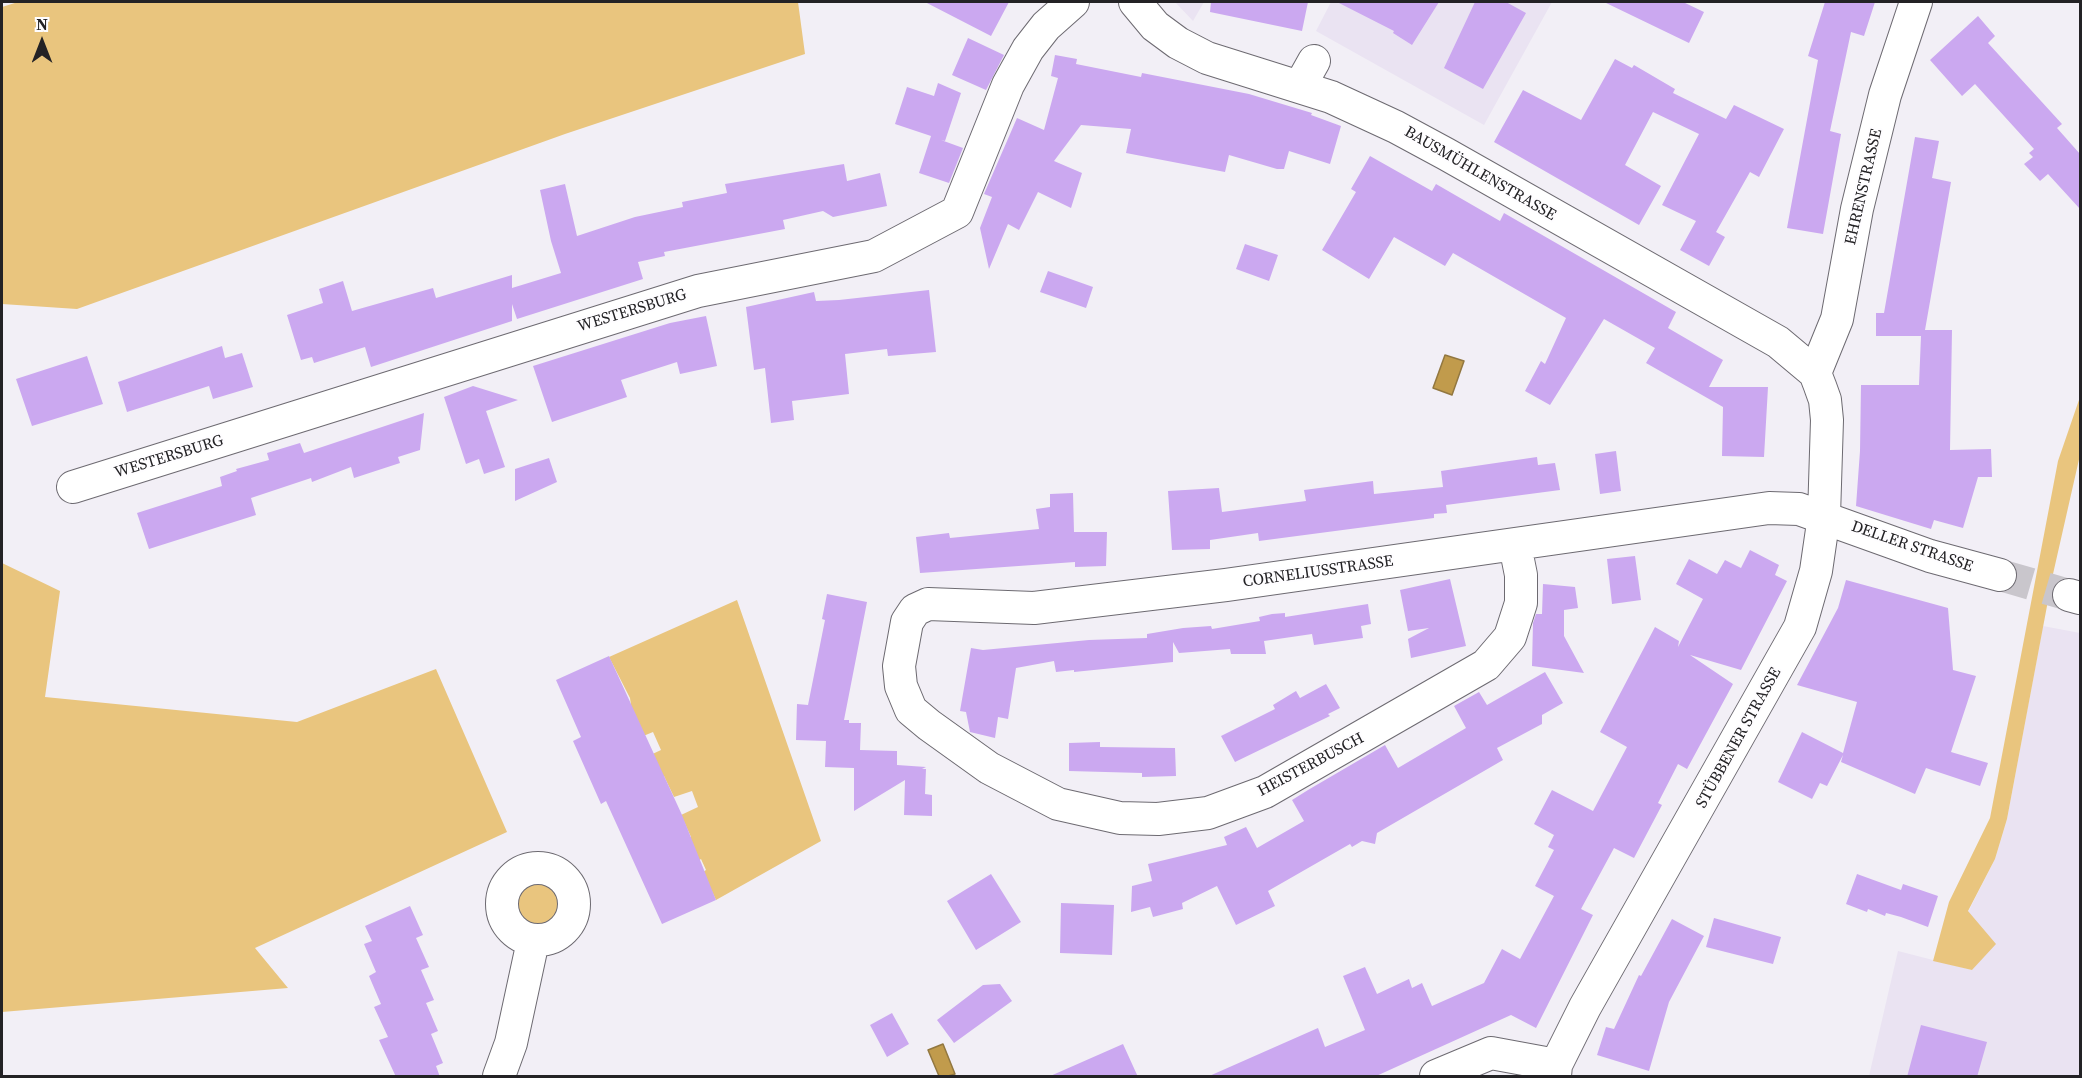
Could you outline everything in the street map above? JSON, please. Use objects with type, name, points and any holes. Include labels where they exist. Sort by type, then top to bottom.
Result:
[{"type":"street","name":"WESTERSBURG","points":[[73,487],[698,291],[874,256],[957,212],[1008,85],[1028,49],[1046,26],[1073,2]]},
{"type":"street","name":"BAUSMÜHLENSTRASSE","points":[[1135,2],[1155,26],[1178,43],[1207,57],[1307,74],[1331,97],[1396,127],[1446,154],[1778,342],[1815,373]]},
{"type":"street","name":"EHRENSTRASSE","points":[[1815,373],[1837,319],[1857,208],[1882,105],[1916,2]]},
{"type":"street","name":"STÜBBENER STRASSE","points":[[1556,1071],[1585,1006],[1716,780],[1800,627],[1816,571],[1824,516],[1826,400],[1815,373]]},
{"type":"street","name":"CORNELIUSSTRASSE","points":[[911,710],[901,686],[899,666],[907,622],[915,610],[928,604],[1034,608],[1226,585],[1769,508],[1799,509],[1824,516]]},
{"type":"street","name":"DELLER STRASSE","points":[[1824,516],[1930,556],[2000,575]]},
{"type":"street","name":"HEISTERBUSCH","points":[[911,710],[989,768],[1058,804],[1120,818],[1158,819],[1208,813],[1265,792],[1486,665],[1510,637],[1521,603],[1521,575],[1515,544]]},
{"type":"street","points":[[499,1077],[511,1043],[532,941]]},
{"type":"street","points":[[1436,1077],[1491,1053],[1556,1071]]},
{"type":"shaded area","points":[[18,2],[798,2],[805,54],[565,134],[77,309],[2,304],[2,7]]},
{"type":"shaded area","points":[[1175,2],[1204,2],[1193,21]]},
{"type":"shaded area","points":[[1331,2],[1552,2],[1484,125],[1316,31]]},
{"type":"shaded area","points":[[1445,355],[1464,361],[1452,395],[1433,388]]},
{"type":"shaded area","points":[[2080,397],[2080,455],[2053,574],[2007,819],[1995,859],[1968,911],[1996,944],[1972,970],[1933,961],[1949,902],[1990,818],[2058,461]]},
{"type":"shaded area","points":[[2,563],[60,591],[45,697],[297,722],[436,669],[507,832],[255,948],[288,988],[2,1012]]},
{"type":"shaded area","points":[[737,600],[821,841],[716,900],[703,872],[706,870],[701,859],[698,861],[688,839],[691,837],[681,815],[698,807],[692,791],[674,797],[664,776],[654,780],[644,758],[661,750],[653,732],[636,739],[630,698],[609,657]]},
{"type":"shaded area","points":[[2043,626],[2080,633],[2080,1076],[1869,1076],[1898,951],[1972,970],[1981,959],[1968,912],[1995,859],[2007,819]]},
{"type":"shaded area","points":[[531,880],[541,880],[556,890],[560,904],[559,913],[550,924],[541,928],[531,928],[516,918],[512,909],[512,899],[522,884]]},
{"type":"shaded area","points":[[943,1044],[955,1074],[948,1076],[939,1076],[928,1050]]},
{"type":"building","points":[[925,2],[1009,2],[991,36]]},
{"type":"building","points":[[1211,2],[1308,2],[1302,31],[1210,12]]},
{"type":"building","points":[[1337,2],[1439,2],[1412,45],[1393,33],[1394,31]]},
{"type":"building","points":[[1475,2],[1506,2],[1526,13],[1483,89],[1444,68]]},
{"type":"building","points":[[1604,2],[1683,2],[1704,12],[1689,43]]},
{"type":"building","points":[[1825,2],[1875,2],[1864,36],[1851,32],[1830,131],[1841,134],[1823,234],[1787,228],[1818,60],[1808,56]]},
{"type":"building","points":[[1978,16],[1995,36],[1988,43],[2062,124],[2057,128],[2080,154],[2080,209],[2048,174],[2040,181],[2024,164],[2033,157],[2029,153],[2034,149],[1975,84],[1962,96],[1930,60]]},
{"type":"building","points":[[968,38],[1004,55],[986,90],[952,75]]},
{"type":"building","points":[[1055,55],[1077,59],[1076,64],[1141,77],[1142,73],[1249,94],[1312,113],[1311,115],[1341,126],[1330,164],[1289,151],[1284,169],[1277,169],[1229,155],[1225,172],[1126,153],[1131,129],[1081,125],[1054,161],[1082,173],[1071,208],[1038,192],[1019,230],[1008,224],[989,269],[980,228],[992,197],[984,194],[1017,118],[1044,130],[1058,78],[1051,76]]},
{"type":"building","points":[[1615,59],[1632,68],[1634,65],[1675,89],[1673,93],[1726,119],[1734,105],[1784,129],[1759,177],[1750,172],[1716,232],[1725,237],[1709,266],[1680,250],[1696,221],[1662,205],[1699,134],[1653,112],[1625,165],[1661,186],[1639,225],[1494,142],[1523,90],[1581,120]]},
{"type":"building","points":[[938,83],[961,93],[945,141],[941,140],[963,148],[949,183],[919,173],[931,136],[895,124],[907,87],[934,96]]},
{"type":"building","points":[[1915,137],[1939,141],[1932,178],[1951,182],[1925,330],[1952,330],[1950,450],[1991,449],[1992,477],[1978,477],[1963,528],[1934,520],[1931,529],[1856,506],[1861,385],[1919,385],[1921,336],[1876,336],[1876,313],[1884,313]]},
{"type":"building","points":[[1370,156],[1432,191],[1436,184],[1500,221],[1504,213],[1676,312],[1668,328],[1723,360],[1709,387],[1768,387],[1764,457],[1722,456],[1723,407],[1646,363],[1655,348],[1604,319],[1550,405],[1525,391],[1541,361],[1545,364],[1566,318],[1453,253],[1445,266],[1394,237],[1369,279],[1322,250],[1356,192],[1351,189]]},
{"type":"building","points":[[844,164],[847,181],[880,173],[887,206],[833,217],[823,211],[783,220],[785,229],[664,252],[665,256],[638,262],[643,279],[517,319],[512,304],[512,321],[371,367],[365,347],[314,363],[312,357],[301,360],[287,315],[323,303],[319,289],[343,281],[352,311],[433,288],[436,298],[512,275],[512,288],[561,273],[551,241],[540,190],[565,184],[577,236],[635,217],[683,207],[682,202],[727,193],[725,184]]},
{"type":"building","points":[[1245,244],[1278,255],[1269,281],[1236,269]]},
{"type":"building","points":[[1048,271],[1093,287],[1086,308],[1040,292]]},
{"type":"building","points":[[929,290],[936,352],[888,356],[887,349],[845,354],[849,394],[792,401],[794,420],[771,423],[765,368],[754,370],[746,307],[814,292],[816,301]]},
{"type":"building","points":[[706,316],[717,366],[680,374],[677,362],[621,380],[627,397],[552,422],[533,366],[670,323]]},
{"type":"building","points":[[222,346],[225,358],[242,353],[253,387],[213,399],[209,386],[127,412],[118,382]]},
{"type":"building","points":[[87,356],[103,404],[32,426],[16,379]]},
{"type":"building","points":[[473,386],[518,400],[486,411],[505,467],[484,474],[479,459],[466,464],[444,397]]},
{"type":"building","points":[[424,413],[420,450],[398,457],[400,463],[354,478],[351,467],[312,482],[311,478],[251,498],[256,515],[149,549],[137,513],[222,486],[220,477],[237,471],[236,469],[269,460],[267,453],[300,443],[304,453]]},
{"type":"building","points":[[1616,451],[1621,491],[1600,494],[1595,454]]},
{"type":"building","points":[[1537,457],[1538,465],[1555,463],[1560,490],[1446,505],[1447,513],[1434,514],[1434,518],[1259,541],[1258,533],[1210,540],[1210,549],[1172,550],[1168,491],[1219,488],[1222,512],[1306,501],[1304,490],[1373,481],[1374,494],[1443,487],[1441,471]]},
{"type":"building","points":[[549,458],[557,482],[515,501],[515,469]]},
{"type":"building","points":[[1073,493],[1074,532],[1107,532],[1106,566],[1075,567],[1075,562],[920,573],[916,537],[949,533],[950,538],[1039,529],[1036,509],[1050,507],[1050,494]]},
{"type":"building","points":[[1750,550],[1779,565],[1775,575],[1787,581],[1741,670],[1690,655],[1733,684],[1687,769],[1678,764],[1658,803],[1662,805],[1634,858],[1614,848],[1581,909],[1593,915],[1536,1028],[1511,1015],[1374,1077],[1207,1077],[1318,1028],[1325,1047],[1365,1030],[1343,976],[1365,967],[1377,994],[1409,979],[1412,988],[1422,983],[1432,1006],[1484,983],[1502,949],[1520,959],[1554,896],[1535,886],[1554,850],[1548,847],[1554,835],[1534,824],[1552,790],[1593,811],[1627,747],[1600,732],[1655,627],[1679,641],[1678,647],[1703,599],[1676,584],[1689,559],[1717,574],[1725,560],[1741,568]]},
{"type":"building","points":[[1635,556],[1641,600],[1612,604],[1607,559]]},
{"type":"building","points":[[1450,579],[1466,646],[1411,658],[1408,639],[1429,628],[1408,631],[1400,590]]},
{"type":"building","points":[[1846,580],[1948,608],[1953,670],[1976,676],[1951,752],[1988,763],[1980,786],[1926,768],[1915,794],[1841,762],[1843,755],[1827,786],[1820,783],[1812,799],[1778,782],[1802,732],[1843,753],[1857,702],[1797,685],[1838,608]]},
{"type":"building","points":[[1543,584],[1575,587],[1578,608],[1564,610],[1564,636],[1584,673],[1532,666],[1533,623],[1536,614],[1542,614]]},
{"type":"building","points":[[827,594],[867,602],[844,720],[849,720],[849,723],[861,723],[860,750],[897,751],[897,765],[926,767],[922,769],[926,769],[925,794],[932,795],[932,816],[904,815],[905,780],[854,811],[854,768],[825,767],[826,741],[796,740],[797,704],[808,705],[825,620],[822,619]]},
{"type":"building","points":[[1368,604],[1371,624],[1361,626],[1363,638],[1314,645],[1312,634],[1264,641],[1266,654],[1231,654],[1230,649],[1179,653],[1173,642],[1173,662],[1074,672],[1074,670],[1056,672],[1054,661],[1016,668],[1008,719],[998,717],[995,738],[970,732],[966,712],[960,711],[971,648],[983,650],[1089,640],[1147,638],[1147,634],[1183,628],[1211,626],[1212,629],[1260,621],[1259,617],[1272,614],[1285,613],[1285,617]]},
{"type":"building","points":[[609,656],[682,815],[716,900],[662,924],[606,801],[601,804],[573,741],[581,737],[556,680]]},
{"type":"building","points":[[1545,672],[1563,703],[1542,715],[1542,724],[1497,748],[1503,760],[1377,833],[1375,844],[1362,841],[1352,847],[1350,844],[1268,891],[1275,906],[1236,925],[1217,886],[1182,903],[1183,909],[1153,917],[1150,907],[1131,912],[1132,886],[1152,881],[1148,864],[1227,845],[1224,837],[1246,827],[1257,848],[1304,821],[1292,800],[1308,790],[1385,745],[1398,768],[1466,728],[1454,706],[1479,692],[1487,705]]},
{"type":"building","points":[[1326,684],[1340,708],[1328,714],[1330,716],[1235,762],[1221,736],[1275,709],[1273,705],[1296,691],[1300,698]]},
{"type":"building","points":[[1100,742],[1100,747],[1175,748],[1176,776],[1142,777],[1142,773],[1069,771],[1069,743]]},
{"type":"building","points":[[991,874],[1021,922],[976,950],[947,901]]},
{"type":"building","points":[[1857,874],[1901,890],[1903,884],[1938,896],[1928,927],[1901,917],[1886,913],[1885,916],[1868,909],[1867,912],[1846,904]]},
{"type":"building","points":[[1061,903],[1114,905],[1112,955],[1060,953]]},
{"type":"building","points":[[410,906],[423,935],[416,938],[429,967],[421,970],[434,1000],[426,1003],[438,1031],[431,1034],[443,1063],[436,1066],[440,1077],[396,1077],[379,1040],[388,1037],[374,1007],[381,1004],[369,976],[376,972],[364,944],[372,941],[365,926]]},
{"type":"building","points":[[1714,918],[1781,937],[1773,964],[1706,947]]},
{"type":"building","points":[[1672,919],[1704,936],[1669,1002],[1649,1071],[1597,1055],[1606,1027],[1614,1029],[1639,975],[1641,976]]},
{"type":"building","points":[[1000,984],[1012,1001],[954,1043],[937,1020],[983,985]]},
{"type":"building","points":[[892,1013],[909,1044],[887,1057],[870,1025]]},
{"type":"building","points":[[1921,1025],[1987,1042],[1977,1077],[1907,1077]]},
{"type":"building","points":[[1123,1044],[1138,1077],[1048,1077]]},
{"type":"tunnel","points":[[2000,575],[2069,595]]}]
